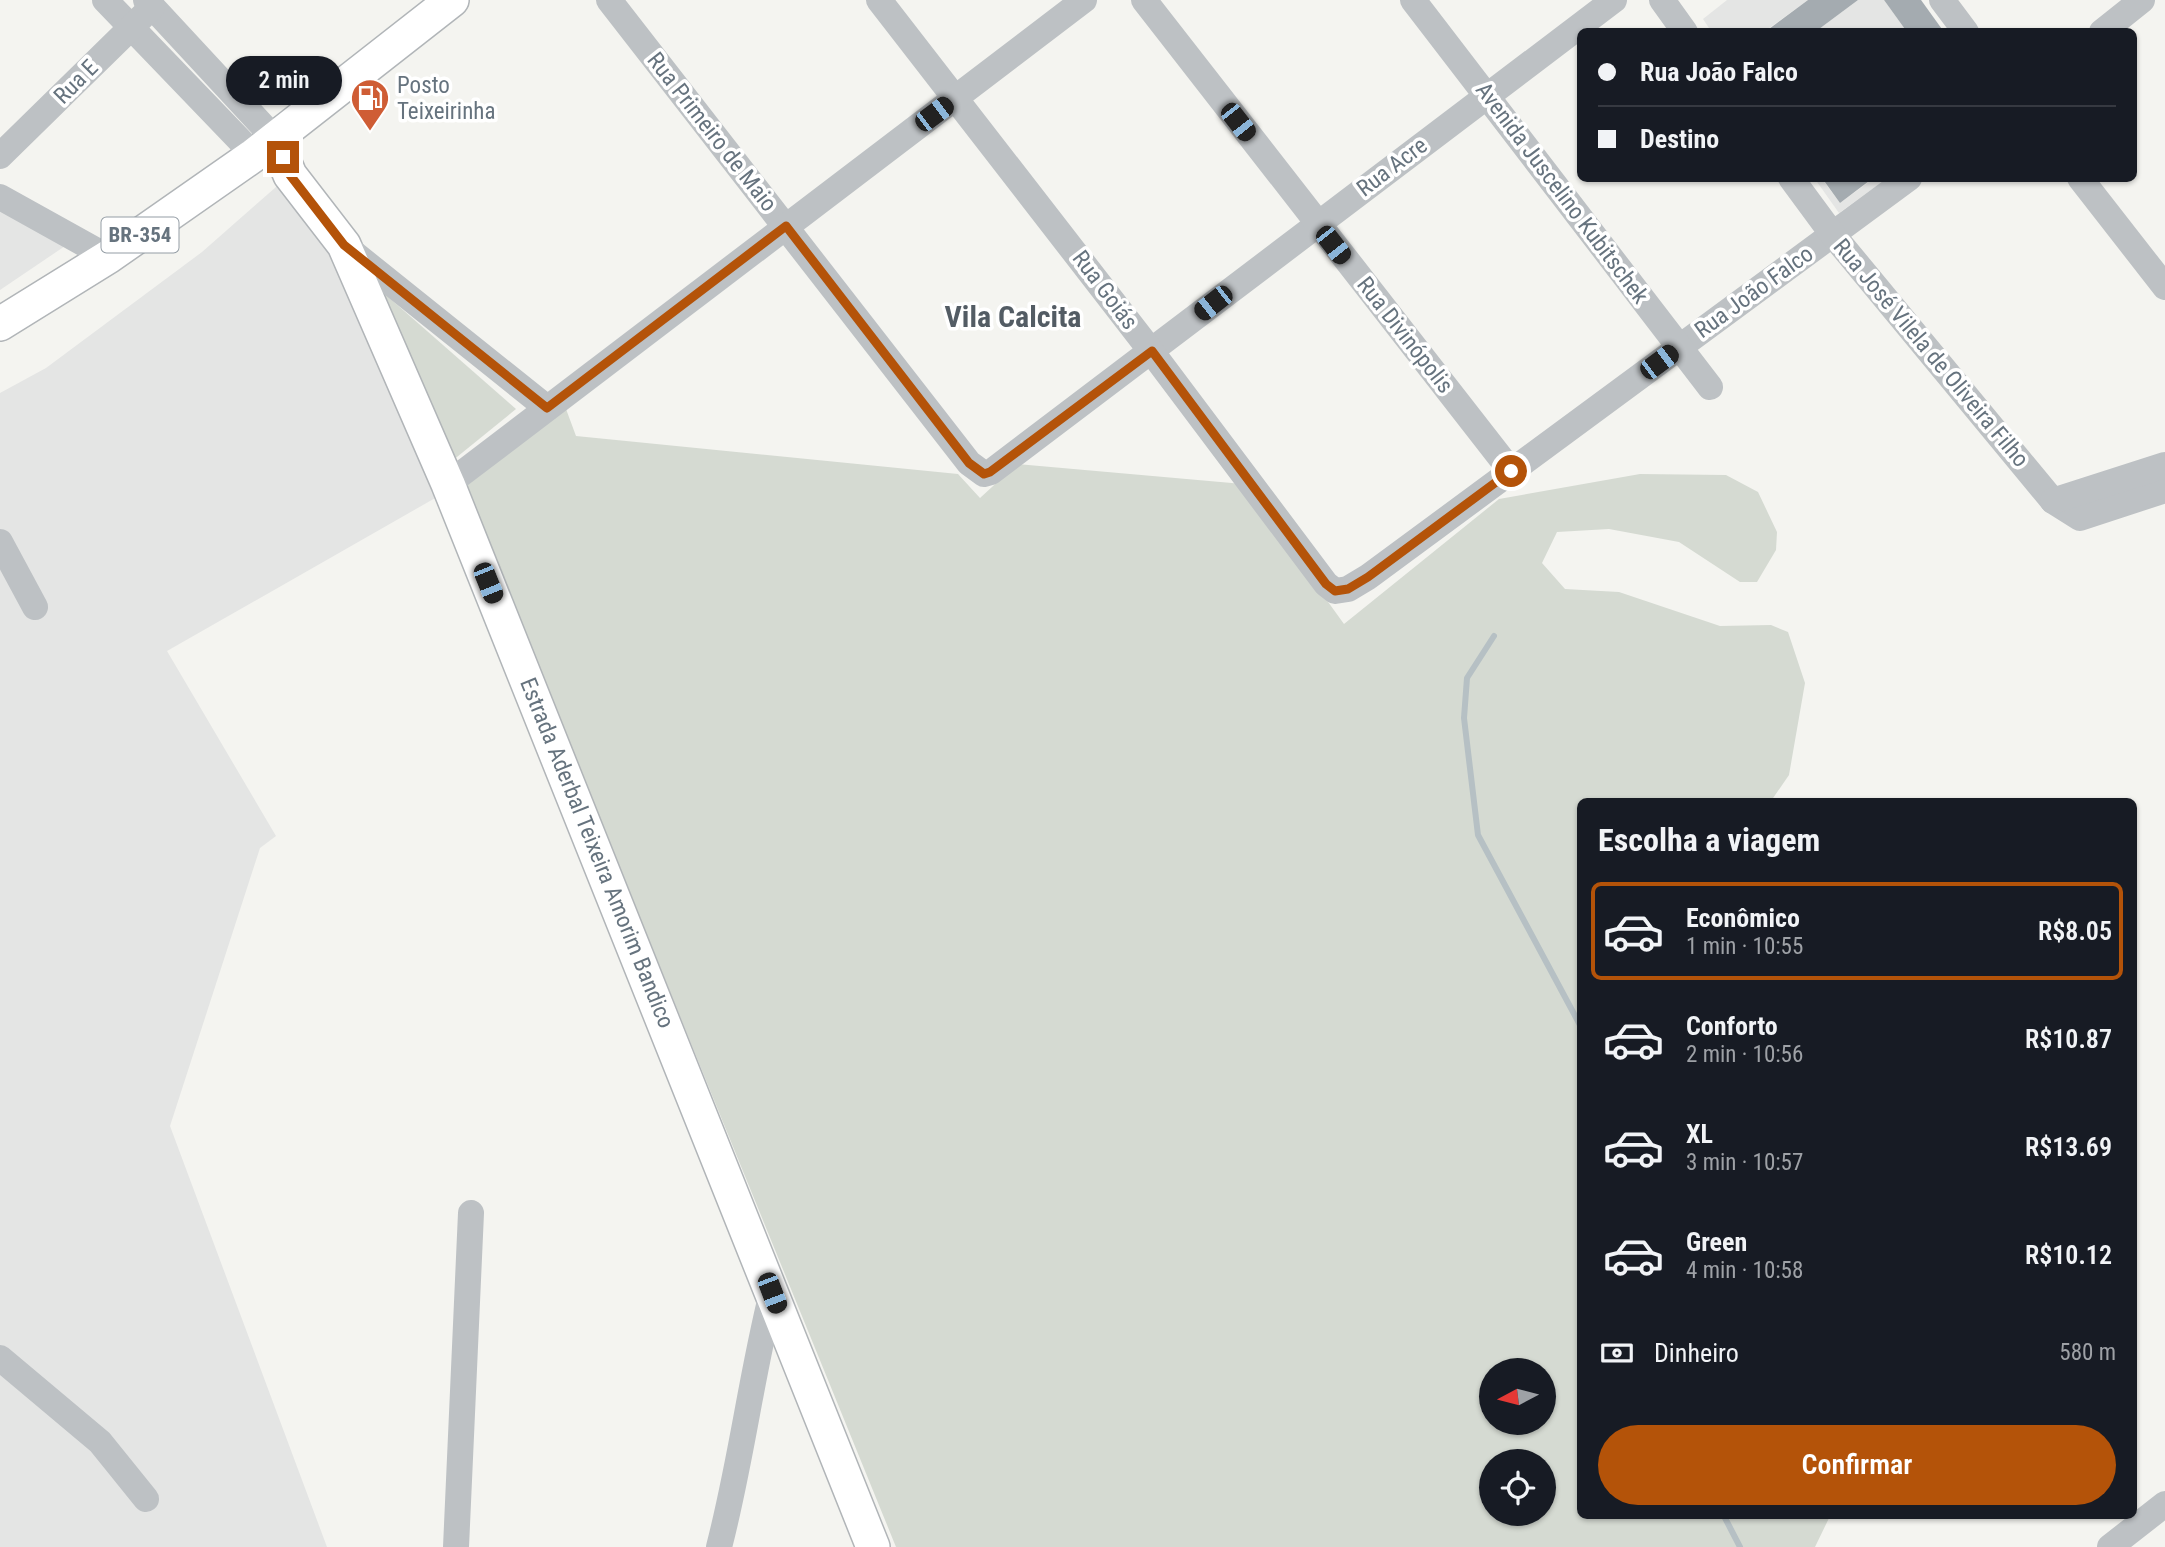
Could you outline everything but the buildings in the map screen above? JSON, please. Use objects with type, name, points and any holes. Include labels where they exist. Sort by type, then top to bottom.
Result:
[{"type":"main road","name":"BR-354","points":[[0,324],[108,257],[265,147],[452,0]]},
{"type":"main road","name":"Estrada Aderbal Teixeira Amorim Bandico","points":[[265,147],[344,245],[448,484],[873,1547]]},
{"type":"street","points":[[105,0],[265,147]]},
{"type":"street","name":"Rua Primeiro de Maio","points":[[609,0],[969,463]]},
{"type":"street","name":"Rua Goiás","points":[[879,0],[1152,351],[1326,584]]},
{"type":"street","points":[[448,484],[1084,0]]},
{"type":"street","name":"Rua Divinópolis","points":[[1144,0],[1511,471]]},
{"type":"street","name":"Avenida Juscelino Kubitschek","points":[[1413,0],[1710,387]]},
{"type":"street","name":"Rua Acre","points":[[969,463],[980,472],[990,472],[1614,0]]},
{"type":"street","points":[[1662,0],[1682,28]]},
{"type":"street","points":[[1941,0],[1963,28]]},
{"type":"street","points":[[2107,28],[2143,0]]},
{"type":"street","points":[[149,3],[265,147]]},
{"type":"street","name":"Rua E","points":[[0,156],[132,27],[149,3]]},
{"type":"street","name":"Rua José Vilela de Oliveira Filho","points":[[1794,182],[1833,236],[2053,500],[2080,518],[2165,490]]},
{"type":"street","name":"Rua João Falco","points":[[1326,584],[1335,591],[1348,589],[1904,182]]},
{"type":"street","points":[[2083,182],[2165,287]]},
{"type":"street","points":[[0,197],[108,257]]},
{"type":"street","points":[[344,245],[547,408]]},
{"type":"street","points":[[2053,500],[2165,465]]},
{"type":"street","points":[[0,542],[35,607]]},
{"type":"street","points":[[456,1547],[471,1213]]},
{"type":"street","points":[[719,1547],[740,1458],[757,1353],[772,1293]]},
{"type":"street","points":[[0,1357],[100,1442],[146,1499]]},
{"type":"street","points":[[2110,1547],[2165,1504]]},
{"type":"shaded area","points":[[1727,0],[1808,0],[1769,28],[1709,28],[1703,19]]},
{"type":"shaded area","points":[[1858,0],[1884,0],[1904,28],[1820,28]]},
{"type":"shaded area","points":[[284,180],[344,261],[437,497],[167,651],[276,836],[260,848],[170,1126],[327,1547],[0,1547],[0,393],[46,368],[202,252]]},
{"type":"shaded area","points":[[1817,182],[1824,182],[1840,203],[1869,182],[1882,182],[1839,213]]},
{"type":"shaded area","points":[[0,207],[68,244],[0,290]]},
{"type":"shaded area","points":[[370,281],[516,409],[452,461]]},
{"type":"shaded area","points":[[566,409],[576,436],[958,474],[980,498],[1017,464],[1243,484],[1344,624],[1499,499],[1640,474],[1726,475],[1758,492],[1777,532],[1776,550],[1757,582],[1740,582],[1679,542],[1609,529],[1557,532],[1542,563],[1565,589],[1619,592],[1720,626],[1771,625],[1788,632],[1805,683],[1789,775],[1773,798],[1577,798],[1577,1519],[1829,1519],[1815,1547],[896,1547],[464,486]]},
{"type":"waterway","points":[[1494,636],[1467,678],[1464,718],[1478,835],[1577,1019]]},
{"type":"waterway","points":[[1726,1519],[1740,1547]]},
{"type":"place","name":"Posto Teixeirinha","points":[[370,132]]},
{"type":"district","name":"Vila Calcita","points":[[1013,316]]},
{"type":"route","points":[[283,157],[290,175],[344,245],[547,408],[786,226],[969,463],[984,474],[1152,351],[1326,584],[1335,591],[1341,592],[1368,577],[1511,471]]}]
